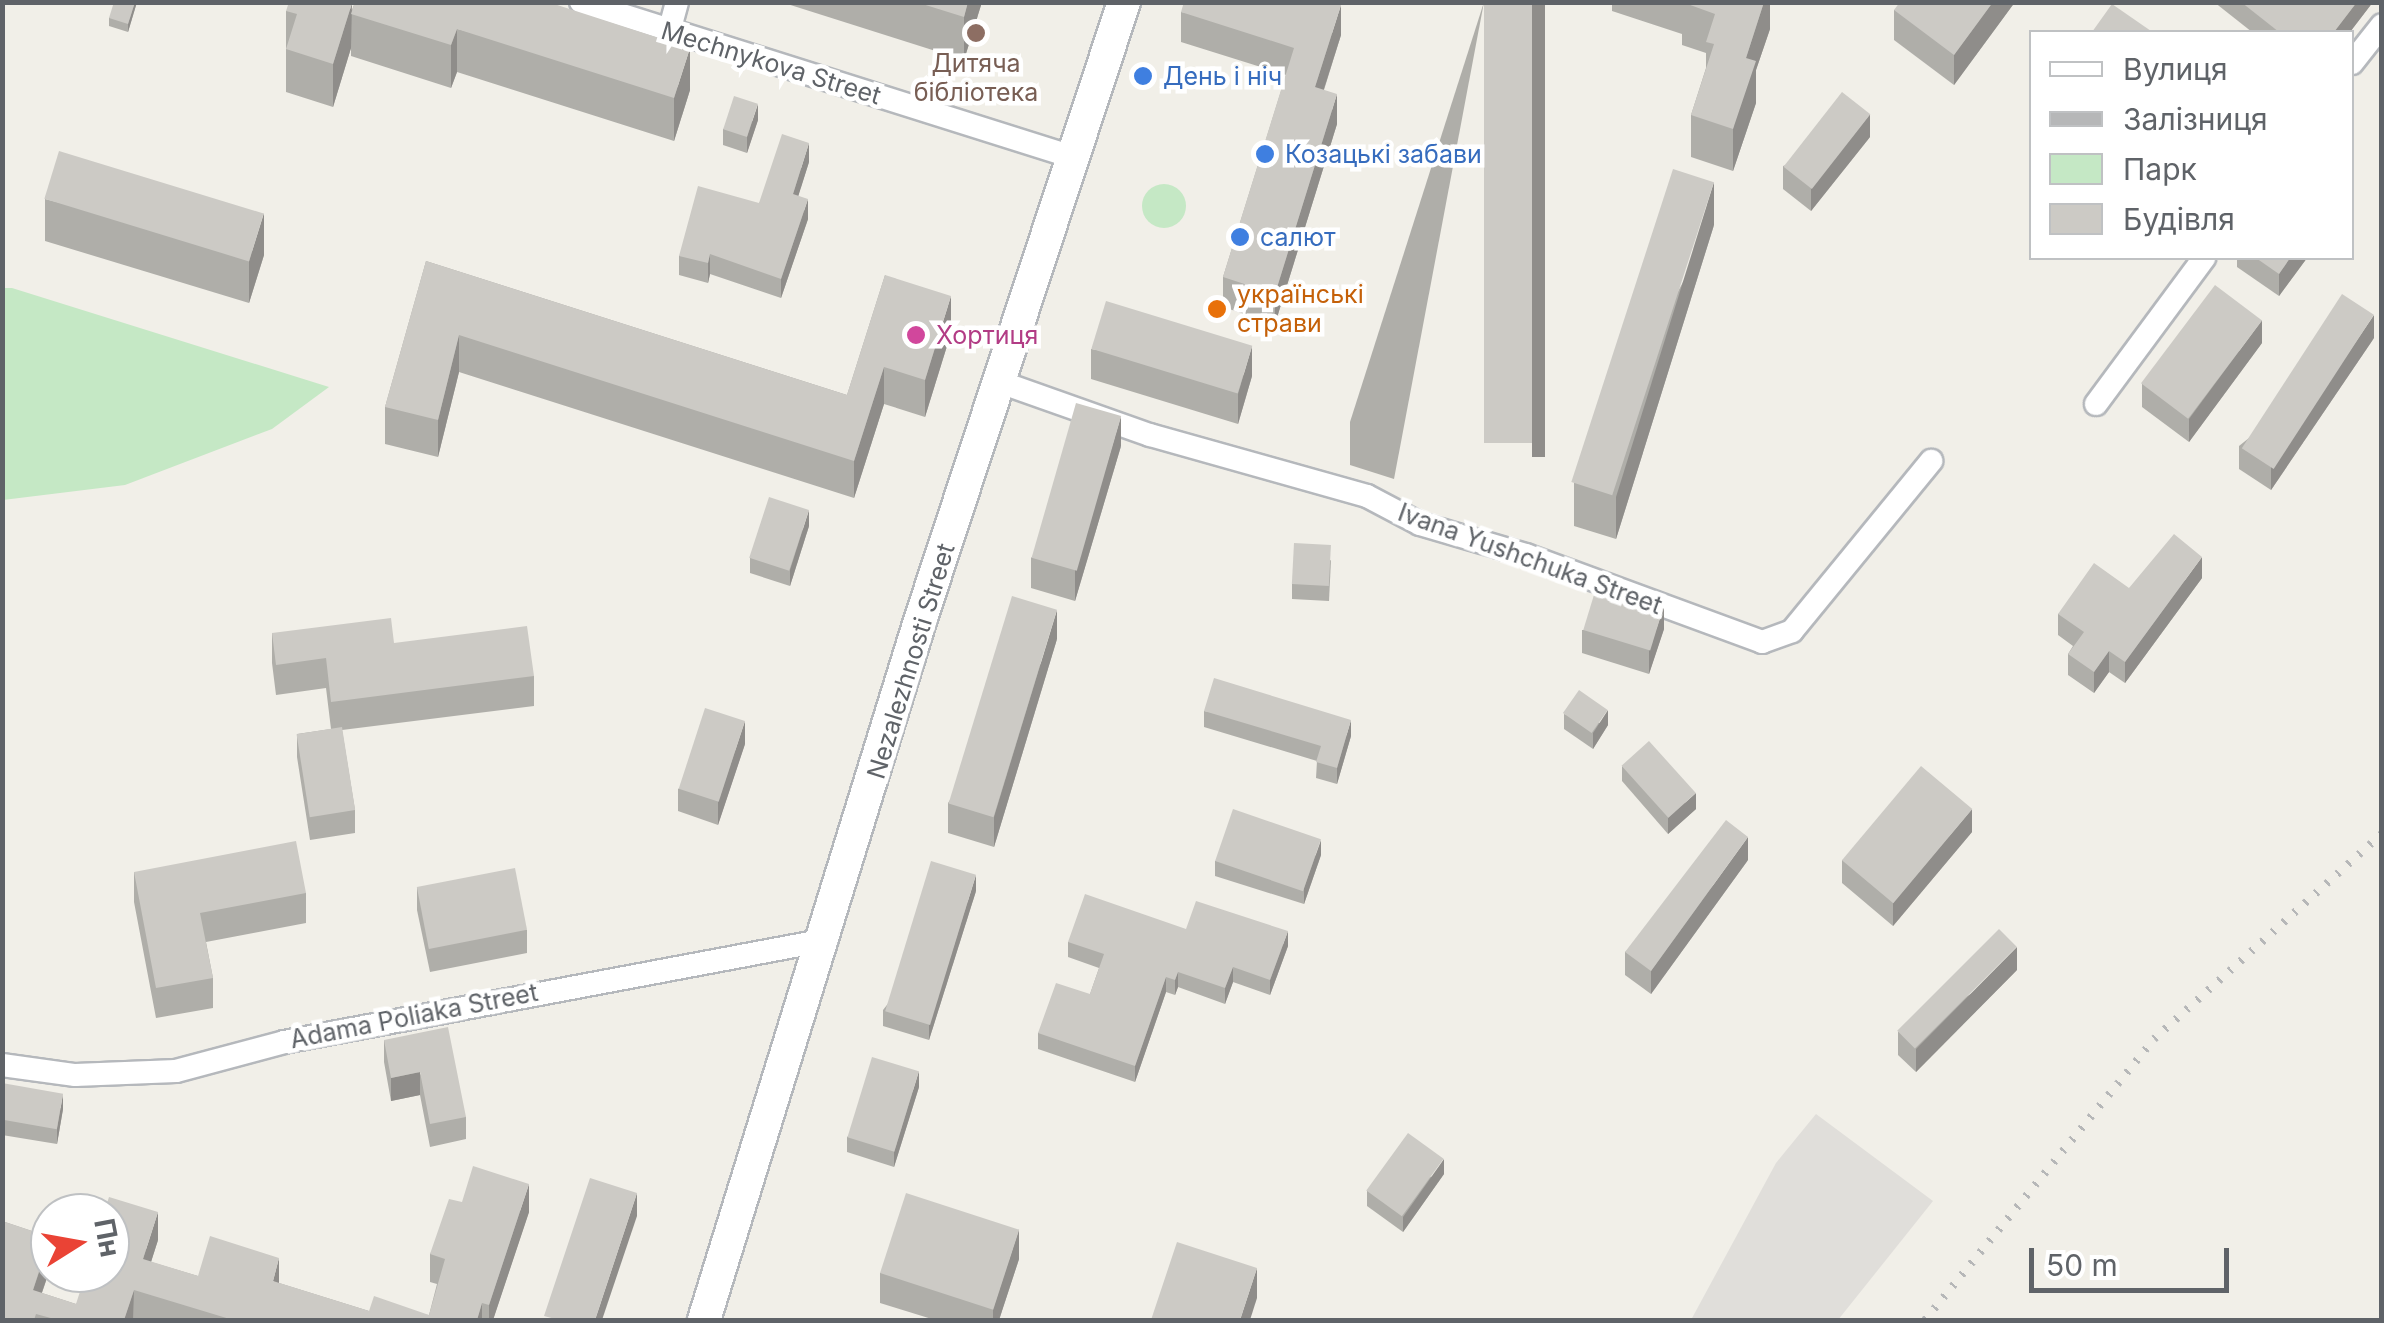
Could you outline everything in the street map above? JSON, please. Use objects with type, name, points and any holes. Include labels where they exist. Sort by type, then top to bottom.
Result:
[{"type":"main road","name":"Nezalezhnosti Street","points":[[704,1320],[826,940],[920,621],[1076,158],[1124,2]]},
{"type":"street","name":"Mechnykova Street","points":[[581,2],[1076,158]]},
{"type":"street","points":[[669,32],[677,2]]},
{"type":"street","points":[[2354,60],[2382,25]]},
{"type":"street","points":[[2096,404],[2203,260]]},
{"type":"street","name":"Ivana Yushchuka Street","points":[[1000,382],[1150,435],[1366,496],[1420,524],[1762,642],[1792,631],[1931,461]]},
{"type":"street","name":"Adama Poliaka Street","points":[[2,1065],[75,1075],[176,1072],[284,1042],[826,940]]},
{"type":"shaded area","points":[[1816,1114],[1933,1201],[1838,1320],[1691,1320],[1776,1163]]},
{"type":"green space","points":[[1164,184],[1180,190],[1186,206],[1180,222],[1164,228],[1148,222],[1142,206],[1148,190]]},
{"type":"green space","points":[[2,288],[329,387],[272,429],[125,485],[3,500]]},
{"type":"building","points":[[114,2],[135,2],[128,24],[109,18]]},
{"type":"building","points":[[289,2],[352,3],[333,64],[286,49],[297,14],[286,11]]},
{"type":"building","points":[[355,2],[548,2],[690,48],[674,98],[457,29],[451,45],[351,14]]},
{"type":"building","points":[[916,2],[968,2],[964,17]]},
{"type":"building","points":[[1184,2],[1341,5],[1315,87],[1337,94],[1275,294],[1223,277],[1294,48],[1181,12]]},
{"type":"building","points":[[1484,2],[1532,2],[1532,443],[1484,443]]},
{"type":"building","points":[[1682,2],[1764,2],[1746,58],[1756,61],[1733,129],[1691,115],[1714,44],[1706,42],[1715,14]]},
{"type":"building","points":[[1900,2],[1993,2],[1954,55],[1894,10]]},
{"type":"building","points":[[2241,2],[2357,2],[2336,30],[2276,30]]},
{"type":"building","points":[[2112,4],[2150,30],[2093,30]]},
{"type":"building","points":[[1842,92],[1870,114],[1812,189],[1784,167]]},
{"type":"building","points":[[734,96],[758,104],[747,137],[723,129]]},
{"type":"building","points":[[782,134],[809,143],[793,194],[808,199],[781,279],[710,254],[708,263],[679,256],[698,186],[759,203]]},
{"type":"building","points":[[59,151],[264,214],[249,261],[44,199]]},
{"type":"building","points":[[1673,169],[1714,182],[1612,495],[1571,482]]},
{"type":"building","points":[[2259,260],[2289,260],[2279,274]]},
{"type":"building","points":[[426,261],[847,395],[885,275],[951,296],[925,380],[884,367],[854,461],[459,335],[438,420],[385,407]]},
{"type":"building","points":[[2215,285],[2262,321],[2188,419],[2141,383]]},
{"type":"building","points":[[2342,294],[2374,315],[2274,469],[2242,448]]},
{"type":"building","points":[[1106,301],[1252,346],[1238,394],[1091,349]]},
{"type":"building","points":[[1076,403],[1121,416],[1077,571],[1032,558]]},
{"type":"building","points":[[769,497],[809,510],[789,571],[749,558]]},
{"type":"building","points":[[2174,534],[2202,557],[2125,662],[2109,651],[2094,672],[2068,654],[2084,632],[2058,614],[2094,563],[2129,588]]},
{"type":"building","points":[[1294,543],[1331,545],[1329,586],[1292,584]]},
{"type":"building","points":[[1597,585],[1664,605],[1650,650],[1583,630]]},
{"type":"building","points":[[1012,596],[1057,610],[994,817],[949,804]]},
{"type":"building","points":[[391,618],[394,643],[527,626],[534,676],[331,702],[326,658],[276,665],[272,633]]},
{"type":"building","points":[[1214,678],[1351,720],[1337,768],[1316,762],[1321,746],[1204,711]]},
{"type":"building","points":[[1579,690],[1608,710],[1592,733],[1563,713]]},
{"type":"building","points":[[705,708],[745,721],[719,802],[679,789]]},
{"type":"building","points":[[342,727],[355,810],[310,817],[297,734]]},
{"type":"building","points":[[1649,741],[1696,793],[1668,818],[1622,766]]},
{"type":"building","points":[[1921,766],[1972,809],[1893,903],[1842,860]]},
{"type":"building","points":[[1233,809],[1321,839],[1303,891],[1215,861]]},
{"type":"building","points":[[1726,820],[1748,837],[1651,971],[1625,952]]},
{"type":"building","points":[[296,841],[306,893],[200,913],[213,978],[156,988],[134,872]]},
{"type":"building","points":[[931,861],[976,875],[930,1025],[885,1011]]},
{"type":"building","points":[[515,868],[527,930],[429,949],[417,887]]},
{"type":"building","points":[[1085,894],[1186,929],[1196,901],[1288,931],[1270,980],[1233,967],[1225,988],[1178,972],[1175,980],[1166,977],[1135,1066],[1038,1033],[1056,983],[1090,994],[1104,954],[1068,942]]},
{"type":"building","points":[[1999,929],[2017,947],[1915,1049],[1897,1031]]},
{"type":"building","points":[[448,1027],[466,1117],[430,1124],[420,1072],[391,1078],[384,1040]]},
{"type":"building","points":[[872,1057],[919,1071],[894,1152],[847,1137]]},
{"type":"building","points":[[2,1083],[63,1094],[57,1129],[2,1120]]},
{"type":"building","points":[[1408,1133],[1444,1159],[1402,1216],[1366,1190]]},
{"type":"building","points":[[473,1166],[529,1184],[489,1305],[482,1303],[477,1320],[233,1320],[134,1290],[124,1320],[58,1320],[36,1314],[34,1320],[2,1318],[2,1221],[30,1230],[30,1293],[76,1304],[80,1293],[130,1293],[130,1203],[158,1212],[143,1259],[198,1276],[210,1236],[279,1258],[273,1281],[369,1311],[374,1296],[429,1315],[445,1259],[430,1254],[449,1199],[462,1202]]},
{"type":"building","points":[[590,1178],[637,1193],[595,1320],[544,1316]]},
{"type":"building","points":[[906,1193],[1019,1230],[993,1310],[880,1273]]},
{"type":"building","points":[[1177,1242],[1257,1268],[1240,1320],[1151,1320]]},
{"type":"railway","points":[[1925,1320],[2154,1039],[2382,834]]},
{"type":"place","name":"Дитяча бібліотека","points":[[976,33]]},
{"type":"place","name":"День і ніч","points":[[1143,76]]},
{"type":"place","name":"Козацькі забави","points":[[1265,154]]},
{"type":"place","name":"салют","points":[[1240,237]]},
{"type":"place","name":"українські страви","points":[[1217,309]]},
{"type":"place","name":"Хортиця","points":[[916,335]]}]
